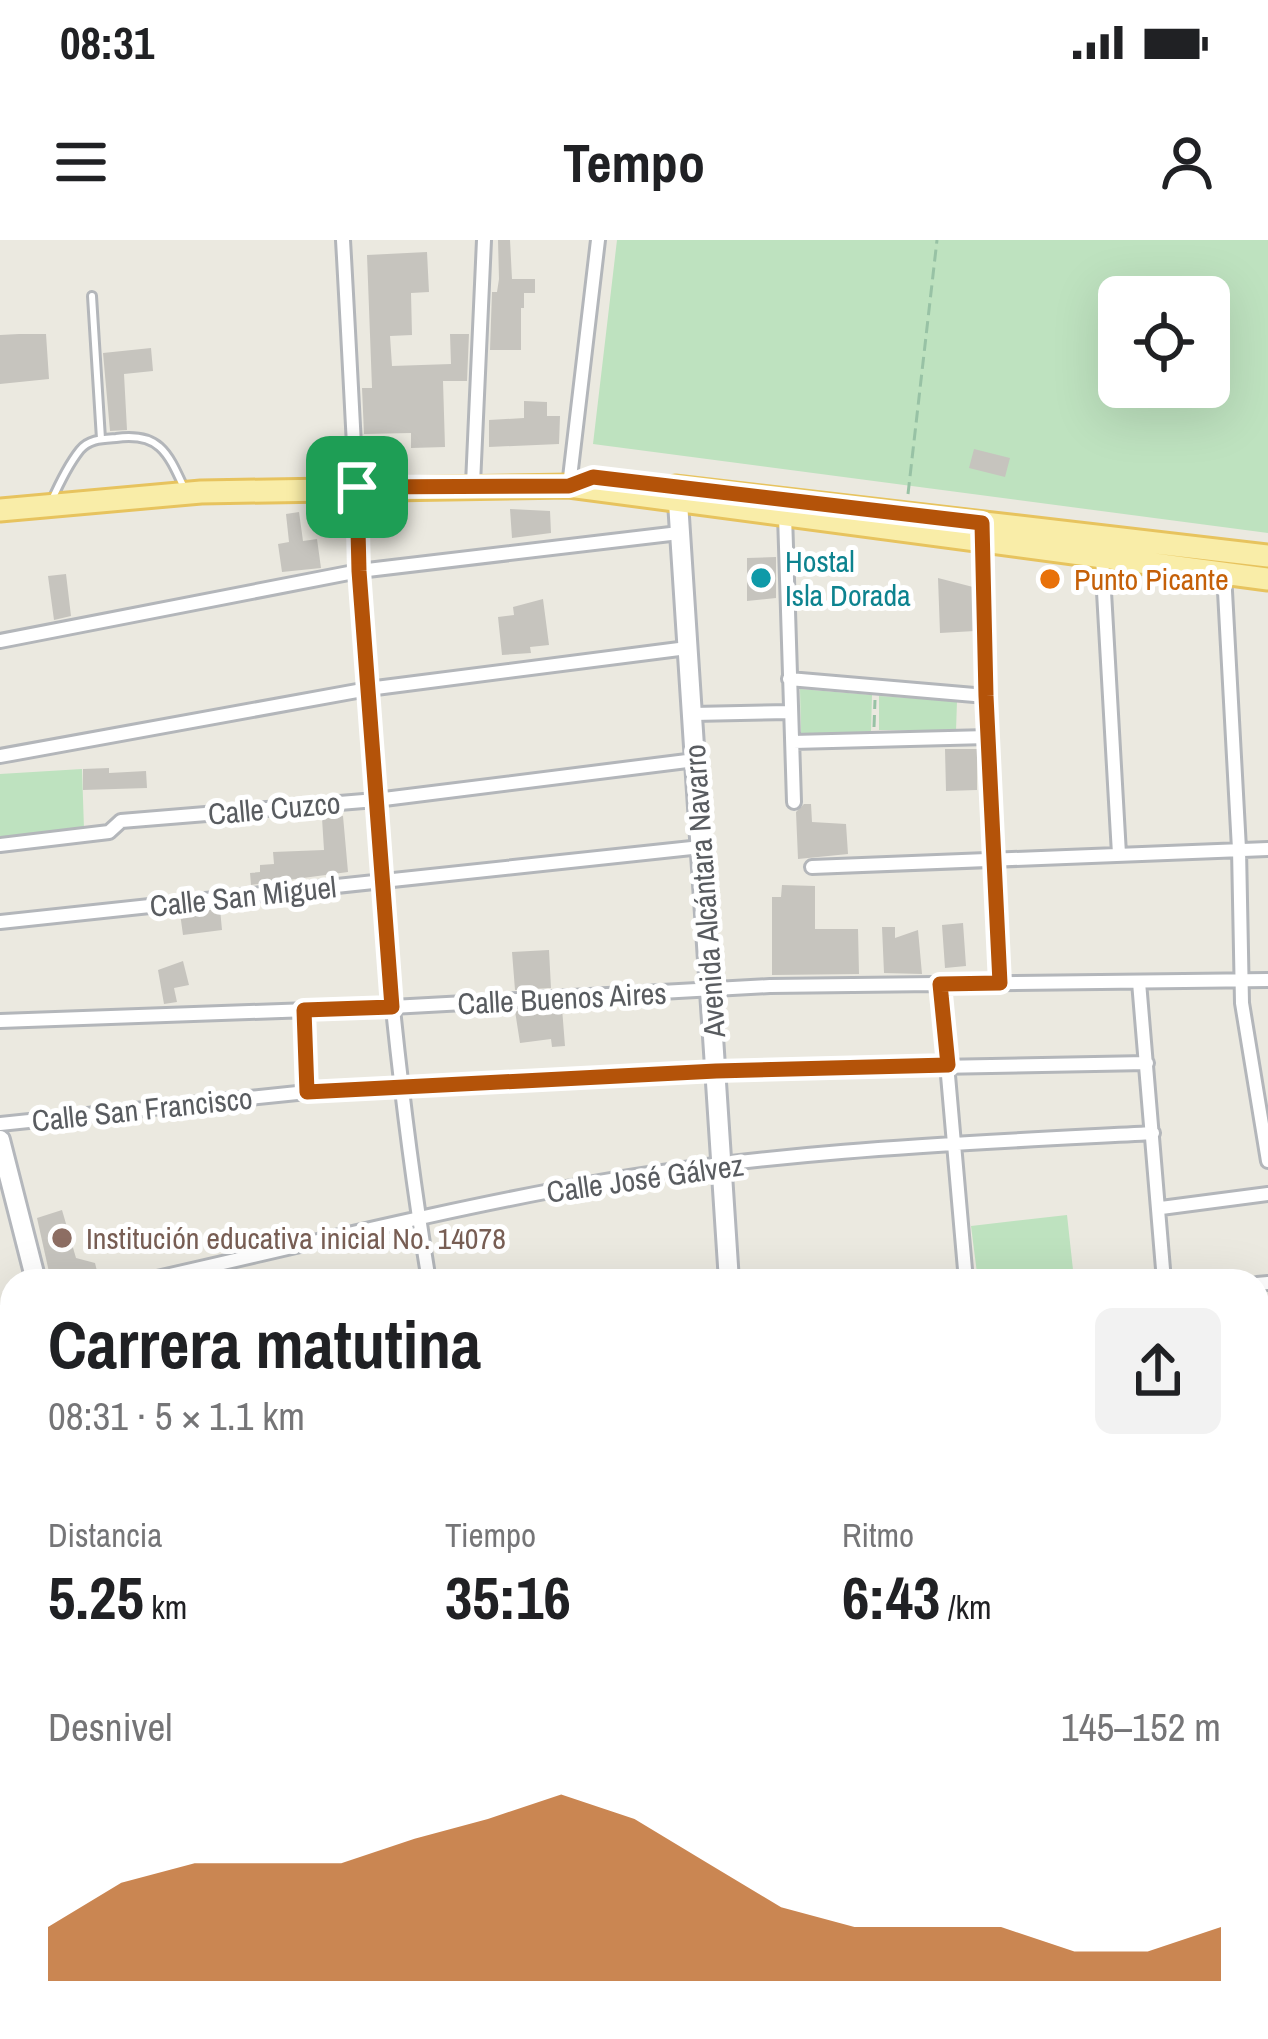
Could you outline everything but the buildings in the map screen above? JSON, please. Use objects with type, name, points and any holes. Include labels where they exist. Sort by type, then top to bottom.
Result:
[{"type":"main road","points":[[569,486],[593,477],[1268,579]]},
{"type":"main road","points":[[0,510],[187,493],[473,484],[569,486],[785,515],[1268,556]]},
{"type":"street","points":[[343,240],[359,571],[392,1007],[427,1269]]},
{"type":"street","points":[[473,484],[484,240]]},
{"type":"street","points":[[569,486],[598,240]]},
{"type":"street","name":"Avenida Alcántara Navarro","points":[[678,502],[727,1269]]},
{"type":"street","points":[[785,515],[794,802]]},
{"type":"street","points":[[0,641],[359,571],[679,533]]},
{"type":"street","points":[[981,533],[1000,983]]},
{"type":"street","points":[[1102,557],[1119,854]]},
{"type":"street","points":[[1224,573],[1239,849],[1240,981],[1268,1161]]},
{"type":"street","points":[[0,755],[368,689],[687,647]]},
{"type":"street","points":[[789,680],[986,696]]},
{"type":"street","points":[[693,714],[790,712]]},
{"type":"street","points":[[793,742],[988,737]]},
{"type":"street","name":"Calle Cuzco","points":[[0,845],[109,832],[121,820],[376,800],[695,760]]},
{"type":"street","name":"Calle San Miguel","points":[[0,922],[701,848]]},
{"type":"street","points":[[812,867],[1268,849]]},
{"type":"street","name":"Calle Buenos Aires","points":[[0,1021],[710,990],[1268,980]]},
{"type":"street","points":[[1139,982],[1164,1269]]},
{"type":"street","points":[[940,984],[965,1269]]},
{"type":"street","points":[[304,1010],[307,1092]]},
{"type":"street","name":"Calle San Francisco","points":[[0,1124],[307,1092],[716,1071],[1147,1063]]},
{"type":"street","name":"Calle José Gálvez","points":[[197,1269],[602,1181],[952,1144],[1153,1133]]},
{"type":"street","points":[[0,1140],[33,1269]]},
{"type":"street","points":[[1161,1208],[1268,1193]]},
{"type":"lane","points":[[92,296],[101,440]]},
{"type":"lane","points":[[50,505],[81,448],[91,440],[140,435],[154,441],[171,459],[187,493]]},
{"type":"path","points":[[910,481],[938,240]]},
{"type":"path","points":[[873,740],[875,687]]},
{"type":"green space","points":[[617,240],[1268,240],[1268,533],[593,444]]},
{"type":"green space","points":[[800,689],[872,695],[871,732],[801,734]]},
{"type":"green space","points":[[879,696],[957,701],[956,731],[879,730]]},
{"type":"green space","points":[[82,769],[84,829],[0,838],[0,774]]},
{"type":"green space","points":[[1067,1215],[1073,1269],[976,1269],[971,1226]]},
{"type":"place","name":"Hostal Isla Dorada","points":[[761,578]]},
{"type":"place","name":"Punto Picante","points":[[1050,579]]},
{"type":"place","name":"Institución educativa inicial No. 14078","points":[[62,1238]]},
{"type":"route","points":[[593,477],[982,523],[1000,983],[940,984],[948,1065],[716,1071],[307,1092],[304,1010],[392,1007],[359,571],[357,487],[569,486],[593,477]]}]
